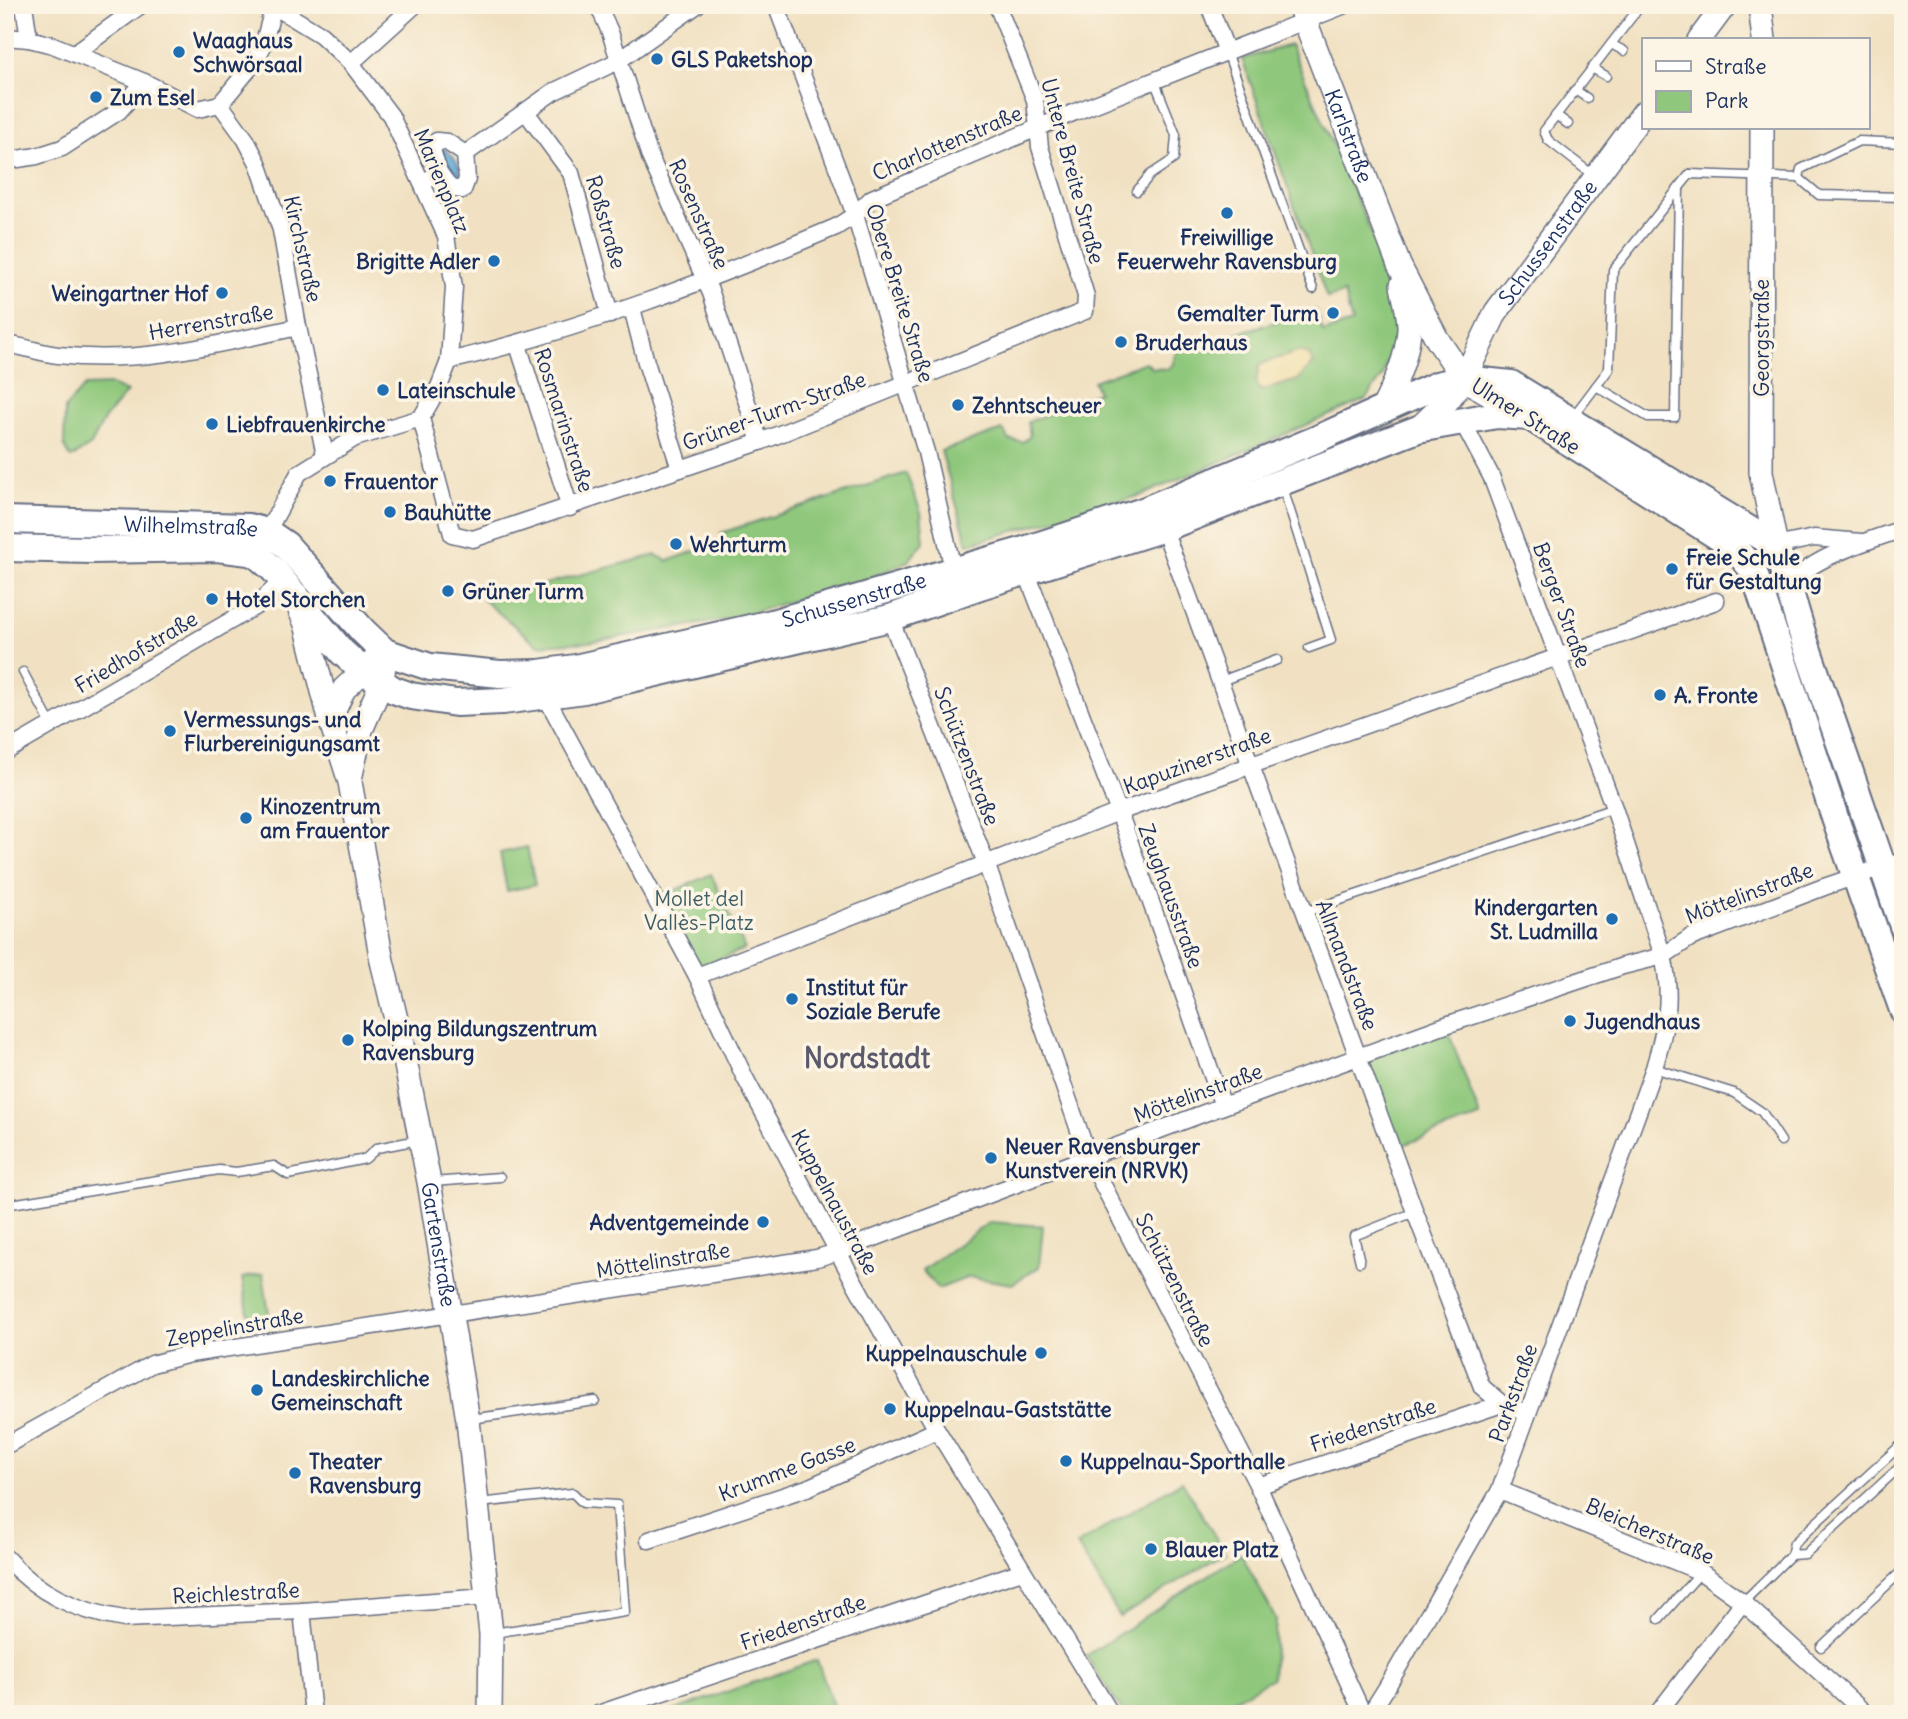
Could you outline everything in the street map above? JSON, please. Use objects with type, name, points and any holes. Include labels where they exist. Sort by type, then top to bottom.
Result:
[{"type":"main road","points":[[1701,38],[1726,5]]},
{"type":"main road","points":[[1760,5],[1764,38]]},
{"type":"main road","name":"Karlstraße","points":[[1302,13],[1399,265],[1437,339],[1464,379]]},
{"type":"main road","name":"Schussenstraße","points":[[1418,429],[1448,400],[1464,379],[1496,312],[1642,115]]},
{"type":"main road","name":"Georgstraße","points":[[1762,130],[1761,472],[1776,546]]},
{"type":"main road","name":"Karlstraße","points":[[1382,410],[1398,378],[1409,328],[1399,265]]},
{"type":"main road","name":"Schussenstraße","points":[[262,543],[288,587],[342,652],[372,676],[411,696],[456,703],[547,697],[893,625],[980,586],[1160,516],[1422,391],[1464,379]]},
{"type":"main road","name":"Ulmer Straße","points":[[1464,379],[1530,417],[1733,546],[1753,570],[1903,1010]]},
{"type":"main road","name":"Ulmer Straße","points":[[1464,379],[1511,384],[1776,546]]},
{"type":"main road","name":"Schussenstraße","points":[[262,543],[286,545],[385,652],[430,667],[479,673],[539,673],[575,668],[772,623],[953,569],[1160,516],[1281,482],[1418,429],[1497,415],[1530,417]]},
{"type":"main road","name":"Wilhelmstraße","points":[[5,520],[249,527],[262,543],[249,552],[217,548],[5,548]]},
{"type":"main road","points":[[1776,546],[1791,595],[1893,863],[1903,926]]},
{"type":"main road","points":[[288,587],[306,624],[330,719]]},
{"type":"main road","name":"Gartenstraße","points":[[350,782],[372,676],[385,652]]},
{"type":"main road","name":"Gartenstraße","points":[[372,676],[344,690],[330,719],[350,782],[382,961],[401,1040],[429,1182],[451,1314],[478,1503],[491,1634],[491,1714]]},
{"type":"street","points":[[24,5],[29,38]]},
{"type":"street","points":[[75,53],[141,5]]},
{"type":"street","name":"Marienplatz","points":[[220,104],[253,64],[263,46],[273,5],[321,35],[351,63],[391,116],[446,236],[452,268],[454,309],[449,361],[439,387],[421,418]]},
{"type":"street","points":[[351,63],[415,5]]},
{"type":"street","name":"Rosenstraße","points":[[598,5],[610,32],[650,157],[707,281],[760,442]]},
{"type":"street","points":[[464,154],[553,92],[618,61],[697,5]]},
{"type":"street","name":"Obere Breite Straße","points":[[776,5],[855,215],[930,470],[953,569]]},
{"type":"street","name":"Untere Breite Straße","points":[[997,5],[1035,100],[1040,147],[1086,296],[1085,311]]},
{"type":"street","points":[[1209,5],[1227,52]]},
{"type":"street","name":"Charlottenstraße","points":[[449,361],[518,345],[707,281],[836,227],[855,215],[872,198],[1037,127],[1227,52],[1302,13],[1345,5]]},
{"type":"street","points":[[5,37],[29,38],[75,53],[141,86],[198,108],[220,104]]},
{"type":"street","points":[[5,161],[37,156],[62,148],[119,111],[141,86]]},
{"type":"street","name":"Kirchstraße","points":[[220,104],[246,140],[258,163],[281,230],[325,455]]},
{"type":"street","name":"Roßstraße","points":[[526,112],[571,173],[610,315]]},
{"type":"street","points":[[437,141],[447,142],[464,154],[467,179],[463,190],[450,188],[439,172],[432,150],[437,141]]},
{"type":"street","points":[[424,183],[439,172]]},
{"type":"street","points":[[632,308],[680,469]]},
{"type":"street","name":"Grüner-Turm-Straße","points":[[421,418],[453,534],[473,539],[760,442],[1085,311]]},
{"type":"street","name":"Herrenstraße","points":[[5,344],[26,346],[57,355],[117,357],[170,354],[298,327]]},
{"type":"street","name":"Rosmarinstraße","points":[[518,345],[570,508]]},
{"type":"street","points":[[262,543],[299,473],[355,438],[421,418]]},
{"type":"street","name":"Berger Straße","points":[[1462,421],[1491,476],[1614,808],[1663,956]]},
{"type":"street","name":"Allmandstraße","points":[[1160,516],[1304,912],[1482,1387],[1502,1405]]},
{"type":"street","points":[[1791,595],[1801,574],[1820,562],[1863,542],[1903,529]]},
{"type":"street","points":[[1776,546],[1814,538],[1863,542]]},
{"type":"street","points":[[953,569],[980,586]]},
{"type":"street","name":"Zeughausstraße","points":[[1031,584],[1119,812],[1223,1106]]},
{"type":"street","name":"Friedhofstraße","points":[[5,751],[288,587]]},
{"type":"street","name":"Kapuzinerstraße","points":[[697,976],[1119,812],[1716,601]]},
{"type":"street","name":"Schützenstraße","points":[[893,625],[986,863],[1088,1157],[1258,1486],[1363,1714]]},
{"type":"street","name":"Kuppelnaustraße","points":[[547,697],[697,976],[744,1076],[837,1252],[937,1430],[1111,1714]]},
{"type":"street","name":"Möttelinstraße","points":[[451,1314],[817,1258],[837,1252],[1359,1057],[1623,965],[1663,956],[1690,938],[1893,863]]},
{"type":"street","name":"Parkstraße","points":[[1370,1714],[1500,1490],[1666,1029],[1669,1007],[1668,980],[1663,956]]},
{"type":"street","name":"Zeppelinstraße","points":[[5,1446],[152,1364],[190,1354],[451,1314]]},
{"type":"street","points":[[1502,1405],[1528,1413]]},
{"type":"street","name":"Friedenstraße","points":[[1258,1486],[1502,1405]]},
{"type":"street","name":"Krumme Gasse","points":[[649,1540],[807,1488],[937,1430]]},
{"type":"street","name":"Bleicherstraße","points":[[1500,1490],[1700,1572],[1743,1602],[1866,1714]]},
{"type":"street","name":"Reichlestraße","points":[[5,1558],[36,1587],[62,1602],[99,1615],[136,1619],[302,1611],[487,1597]]},
{"type":"street","name":"Friedenstraße","points":[[598,1714],[1022,1571]]},
{"type":"street","points":[[1657,1714],[1743,1602]]},
{"type":"street","points":[[302,1611],[313,1714]]},
{"type":"lane","points":[[1594,176],[1549,140],[1544,131],[1611,44],[1638,15],[1641,5]]},
{"type":"lane","points":[[1611,44],[1625,51]]},
{"type":"lane","points":[[1227,52],[1313,289]]},
{"type":"lane","points":[[1592,68],[1606,76]]},
{"type":"lane","points":[[1137,191],[1150,175],[1174,159],[1176,135],[1154,80]]},
{"type":"lane","points":[[1575,90],[1587,98]]},
{"type":"lane","points":[[1556,115],[1568,124]]},
{"type":"lane","points":[[1800,178],[1801,169],[1859,141],[1903,143]]},
{"type":"lane","points":[[1570,420],[1609,369],[1613,270],[1690,174],[1800,178],[1819,195],[1903,197]]},
{"type":"lane","points":[[1596,386],[1648,417],[1675,416],[1679,187]]},
{"type":"lane","points":[[1281,482],[1331,640],[1309,648]]},
{"type":"lane","points":[[1221,681],[1277,660]]},
{"type":"lane","points":[[23,672],[52,726]]},
{"type":"lane","points":[[1304,912],[1614,808]]},
{"type":"lane","points":[[1654,1068],[1734,1093],[1762,1112],[1781,1142]]},
{"type":"lane","points":[[5,1205],[219,1170],[236,1172],[274,1166],[288,1175],[365,1159],[377,1148],[421,1140]]},
{"type":"lane","points":[[429,1182],[500,1177]]},
{"type":"lane","points":[[1360,1262],[1354,1236],[1415,1212]]},
{"type":"lane","points":[[468,1420],[595,1401]]},
{"type":"lane","points":[[1743,1602],[1791,1555],[1794,1543],[1903,1443]]},
{"type":"lane","points":[[1791,1555],[1805,1554],[1903,1464]]},
{"type":"lane","points":[[478,1503],[573,1493],[583,1503],[617,1506],[625,1612],[491,1634]]},
{"type":"lane","points":[[1821,1647],[1903,1570]]},
{"type":"lane","points":[[1659,1619],[1700,1572]]},
{"type":"green space","points":[[1290,45],[1388,271],[1396,330],[1383,376],[1365,400],[1142,495],[968,544],[941,451],[1003,430],[1009,440],[1023,442],[1030,436],[1028,422],[1098,392],[1093,381],[1146,362],[1152,368],[1167,369],[1173,364],[1176,351],[1316,310],[1323,332],[1352,323],[1344,293],[1327,298],[1242,59]]},
{"type":"green space","points":[[111,385],[127,392],[105,418],[91,445],[71,458],[64,445],[65,408],[85,386]]},
{"type":"green space","points":[[906,473],[921,512],[924,542],[908,561],[870,578],[730,619],[589,642],[538,645],[483,600],[656,555],[668,561],[723,541],[721,533]]},
{"type":"green space","points":[[527,847],[535,885],[507,891],[500,853]]},
{"type":"green space","name":"Mollet del Vallès-Platz","points":[[711,874],[745,949],[698,968],[663,896]]},
{"type":"green space","points":[[1446,1025],[1480,1117],[1392,1149],[1359,1057]]},
{"type":"green space","points":[[990,1222],[1043,1226],[1039,1267],[1012,1284],[969,1277],[938,1289],[922,1270]]},
{"type":"green space","points":[[263,1274],[270,1321],[250,1325],[242,1278]]},
{"type":"green space","name":"Blauer Platz","points":[[1182,1481],[1225,1553],[1120,1617],[1077,1545]]},
{"type":"green space","points":[[1241,1554],[1276,1619],[1272,1678],[1209,1714],[1124,1714],[1086,1656]]},
{"type":"green space","points":[[817,1660],[836,1714],[664,1714]]},
{"type":"sand","points":[[1301,351],[1309,355],[1314,363],[1298,380],[1260,391],[1256,381],[1260,364]]},
{"type":"water","points":[[442,147],[453,157],[460,169],[461,179],[454,184],[438,156]]},
{"type":"place","name":"Waaghaus Schwörsaal","points":[[179,52]]},
{"type":"place","name":"GLS Paketshop","points":[[657,59]]},
{"type":"place","name":"Zum Esel","points":[[96,97]]},
{"type":"place","name":"Freiwillige Feuerwehr Ravensburg","points":[[1227,213]]},
{"type":"place","name":"Brigitte Adler","points":[[494,261]]},
{"type":"place","name":"Weingartner Hof","points":[[222,293]]},
{"type":"place","name":"Gemalter Turm","points":[[1333,313]]},
{"type":"place","name":"Bruderhaus","points":[[1121,342]]},
{"type":"place","name":"Lateinschule","points":[[383,390]]},
{"type":"place","name":"Zehntscheuer","points":[[958,405]]},
{"type":"place","name":"Liebfrauenkirche","points":[[212,424]]},
{"type":"place","name":"Frauentor","points":[[330,481]]},
{"type":"place","name":"Bauhütte","points":[[390,512]]},
{"type":"place","name":"Wehrturm","points":[[676,544]]},
{"type":"place","name":"Freie Schule für Gestaltung","points":[[1672,569]]},
{"type":"place","name":"Grüner Turm","points":[[448,591]]},
{"type":"place","name":"Hotel Storchen","points":[[212,599]]},
{"type":"place","name":"A. Fronte","points":[[1660,695]]},
{"type":"place","name":"Vermessungs- und Flurbereinigungsamt","points":[[170,731]]},
{"type":"place","name":"Kinozentrum am Frauentor","points":[[246,818]]},
{"type":"place","name":"Kindergarten St. Ludmilla","points":[[1612,919]]},
{"type":"place","name":"Institut für Soziale Berufe","points":[[792,999]]},
{"type":"place","name":"Jugendhaus","points":[[1570,1021]]},
{"type":"place","name":"Kolping Bildungszentrum Ravensburg","points":[[348,1040]]},
{"type":"place","name":"Neuer Ravensburger Kunstverein (NRVK)","points":[[991,1158]]},
{"type":"place","name":"Adventgemeinde","points":[[763,1222]]},
{"type":"place","name":"Kuppelnauschule","points":[[1041,1353]]},
{"type":"place","name":"Landeskirchliche Gemeinschaft","points":[[257,1390]]},
{"type":"place","name":"Kuppelnau-Gaststätte","points":[[890,1409]]},
{"type":"place","name":"Kuppelnau-Sporthalle","points":[[1066,1461]]},
{"type":"place","name":"Theater Ravensburg","points":[[295,1473]]},
{"type":"place","name":"Blauer Platz","points":[[1151,1549]]},
{"type":"district","name":"Nordstadt","points":[[867,1058]]}]
